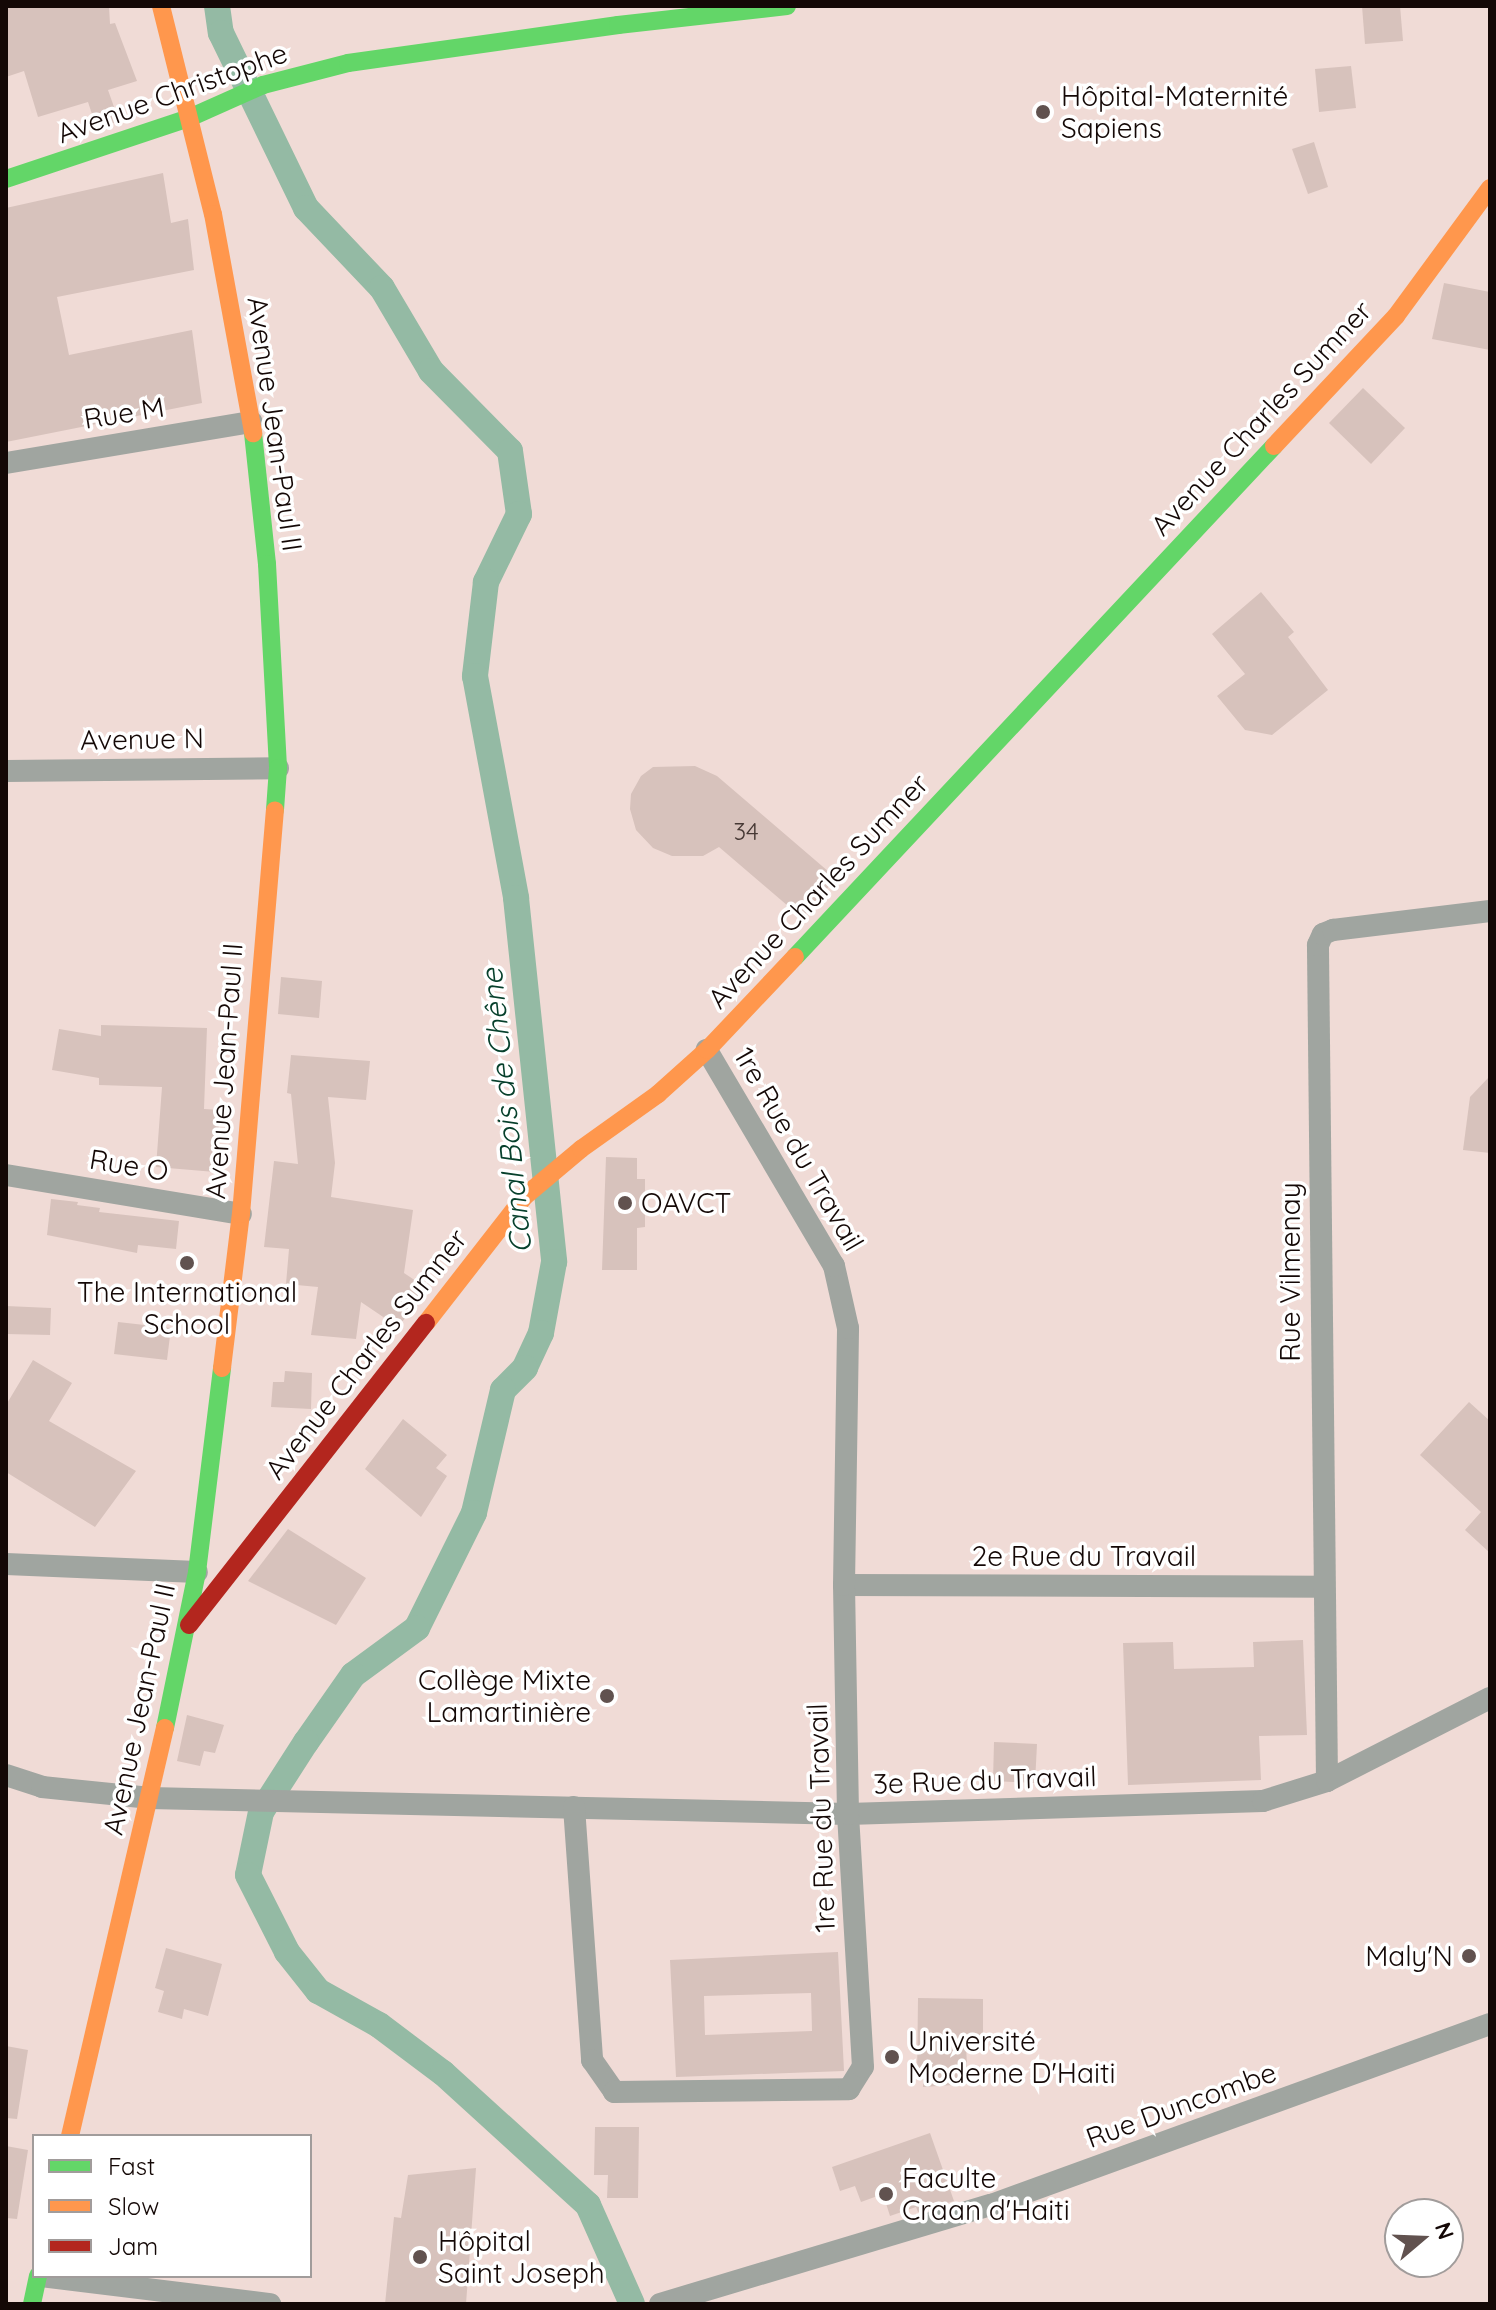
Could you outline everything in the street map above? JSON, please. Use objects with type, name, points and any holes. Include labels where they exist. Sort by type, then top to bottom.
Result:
[{"type":"street","name":"Avenue Jean-Paul II","points":[[70,2134],[150,1798],[197,1572],[241,1214],[278,768],[267,564],[252,422],[213,214],[161,6]]},
{"type":"street","name":"Avenue Christophe","points":[[6,179],[189,118],[263,85],[348,63],[618,25],[787,6]]},
{"type":"street","name":"Avenue Charles Sumner","points":[[187,1628],[525,1196],[581,1149],[658,1094],[707,1050],[1396,316],[1490,188]]},
{"type":"street","name":"Rue M","points":[[6,463],[252,422]]},
{"type":"street","name":"Avenue N","points":[[6,771],[278,768]]},
{"type":"street","name":"Rue Vilmenay","points":[[1327,1781],[1318,945],[1323,934],[1333,930],[1490,911]]},
{"type":"street","name":"1re Rue du Travail","points":[[574,1807],[592,2060],[614,2092],[849,2089],[863,2067],[848,1814],[844,1585],[848,1328],[834,1266],[707,1050]]},
{"type":"street","name":"Rue O","points":[[6,1175],[241,1214]]},
{"type":"street","points":[[6,1564],[231,1572]]},
{"type":"street","name":"2e Rue du Travail","points":[[844,1585],[1323,1587]]},
{"type":"street","name":"3e Rue du Travail","points":[[6,1775],[42,1787],[150,1798],[848,1814],[1263,1801],[1327,1781],[1490,1698]]},
{"type":"street","name":"Rue Duncombe","points":[[660,2304],[991,2205],[1490,2024]]},
{"type":"street","points":[[32,2304],[38,2278]]},
{"type":"street","points":[[56,2278],[270,2304]]},
{"type":"building","points":[[6,6],[109,6],[110,24],[115,23],[137,81],[108,90],[119,121],[97,129],[88,102],[38,117],[24,71],[6,77]]},
{"type":"building","points":[[1362,6],[1400,6],[1403,41],[1365,44]]},
{"type":"building","points":[[1351,66],[1356,108],[1319,112],[1315,69]]},
{"type":"building","points":[[1314,142],[1328,187],[1308,194],[1292,149]]},
{"type":"building","points":[[163,173],[171,223],[188,219],[194,270],[57,297],[69,355],[192,330],[202,403],[6,442],[6,208]]},
{"type":"building","points":[[1444,283],[1490,292],[1490,350],[1432,339]]},
{"type":"building","points":[[1363,388],[1405,428],[1371,464],[1329,423]]},
{"type":"building","points":[[1261,592],[1294,632],[1288,637],[1328,690],[1272,735],[1245,730],[1217,696],[1245,674],[1212,634]]},
{"type":"building","points":[[695,766],[717,776],[836,878],[802,918],[719,847],[703,856],[672,856],[653,848],[636,830],[630,809],[631,794],[641,776],[653,767]]},
{"type":"building","points":[[281,977],[322,981],[319,1018],[278,1014]]},
{"type":"building","points":[[101,1025],[207,1028],[204,1109],[220,1110],[215,1172],[156,1167],[162,1087],[99,1085],[99,1078],[52,1070],[59,1029],[101,1036]]},
{"type":"building","points":[[291,1055],[370,1061],[366,1100],[328,1097],[335,1163],[331,1197],[413,1210],[404,1273],[428,1289],[398,1327],[361,1302],[356,1339],[311,1335],[318,1287],[286,1284],[289,1249],[264,1247],[274,1161],[298,1164],[291,1094],[287,1093]]},
{"type":"building","points":[[1490,1076],[1490,1153],[1463,1150],[1470,1097]]},
{"type":"building","name":"OAVCT","points":[[606,1157],[637,1158],[637,1179],[645,1179],[645,1227],[637,1228],[637,1270],[602,1270]]},
{"type":"building","points":[[51,1199],[78,1202],[77,1205],[100,1208],[99,1212],[179,1221],[176,1249],[138,1245],[137,1253],[47,1235]]},
{"type":"building","points":[[6,1306],[51,1308],[50,1335],[6,1334]]},
{"type":"building","points":[[118,1322],[171,1328],[167,1360],[114,1354]]},
{"type":"building","points":[[33,1360],[72,1383],[49,1421],[136,1471],[95,1527],[6,1472],[6,1405]]},
{"type":"building","points":[[285,1371],[312,1373],[311,1409],[271,1407],[273,1382],[284,1382]]},
{"type":"building","points":[[1469,1402],[1490,1421],[1490,1553],[1465,1530],[1481,1512],[1420,1455]]},
{"type":"building","points":[[403,1419],[447,1455],[436,1468],[447,1476],[421,1517],[365,1469]]},
{"type":"building","points":[[288,1529],[366,1578],[336,1625],[248,1581]]},
{"type":"building","points":[[1303,1640],[1307,1735],[1259,1736],[1261,1780],[1128,1785],[1123,1643],[1173,1642],[1174,1669],[1254,1667],[1253,1642]]},
{"type":"building","points":[[187,1715],[224,1725],[215,1753],[204,1751],[200,1766],[177,1761]]},
{"type":"building","points":[[994,1742],[1037,1744],[1035,1783],[993,1781]]},
{"type":"building","points":[[166,1948],[222,1964],[208,2016],[184,2009],[182,2019],[158,2012],[164,1991],[155,1988]]},
{"type":"building","points":[[838,1952],[844,2071],[676,2077],[670,1960]],"holes":[[[811,1993],[812,2031],[705,2035],[704,1996]]]},
{"type":"building","points":[[918,1998],[983,1999],[983,2046],[966,2046],[968,2084],[923,2087],[923,2079],[917,2079]]},
{"type":"building","points":[[6,2046],[28,2050],[17,2119],[6,2118]]},
{"type":"building","points":[[595,2127],[639,2127],[638,2198],[607,2198],[608,2175],[594,2175]]},
{"type":"building","points":[[930,2133],[954,2201],[918,2212],[916,2207],[890,2216],[883,2194],[861,2202],[855,2186],[840,2191],[832,2167]]},
{"type":"building","points":[[6,2146],[28,2150],[17,2219],[6,2218]]},
{"type":"building","points":[[476,2168],[466,2304],[385,2304],[394,2217],[401,2218],[408,2175]]},
{"type":"waterway","name":"Canal Bois de Chêne","points":[[217,6],[221,33],[306,208],[382,288],[431,371],[510,451],[519,514],[486,582],[475,676],[516,898],[554,1262],[541,1333],[525,1368],[503,1390],[474,1513],[417,1628],[353,1675],[306,1742],[261,1812],[248,1875],[287,1952],[318,1991],[379,2025],[443,2073],[588,2205],[632,2304]]},
{"type":"traffic: fast","points":[[6,179],[189,118],[263,85],[348,63],[618,25],[787,6]]},
{"type":"traffic: fast","points":[[253,433],[267,564],[278,768],[275,810]]},
{"type":"traffic: fast","points":[[795,957],[1274,446]]},
{"type":"traffic: fast","points":[[165,1728],[197,1572],[222,1368]]},
{"type":"traffic: fast","points":[[32,2304],[38,2278]]},
{"type":"traffic: slow","points":[[161,6],[213,214],[253,433]]},
{"type":"traffic: slow","points":[[1274,446],[1396,316],[1490,188]]},
{"type":"traffic: slow","points":[[222,1368],[241,1214],[275,810]]},
{"type":"traffic: slow","points":[[426,1323],[525,1196],[581,1149],[658,1094],[707,1050],[795,957]]},
{"type":"traffic: slow","points":[[70,2134],[165,1728]]},
{"type":"traffic: jam","points":[[189,1625],[426,1323]]},
{"type":"place","name":"Hôpital-Maternité Sapiens","points":[[1043,112]]},
{"type":"place","name":"OAVCT","points":[[625,1203]]},
{"type":"place","name":"The International School","points":[[187,1263]]},
{"type":"place","name":"Collège Mixte Lamartinière","points":[[607,1696]]},
{"type":"place","name":"Maly'N","points":[[1469,1956]]},
{"type":"place","name":"Université Moderne D'Haiti","points":[[892,2057]]},
{"type":"place","name":"Faculte Craan d'Haiti","points":[[886,2194]]},
{"type":"place","name":"Hôpital Saint Joseph","points":[[420,2257]]}]
